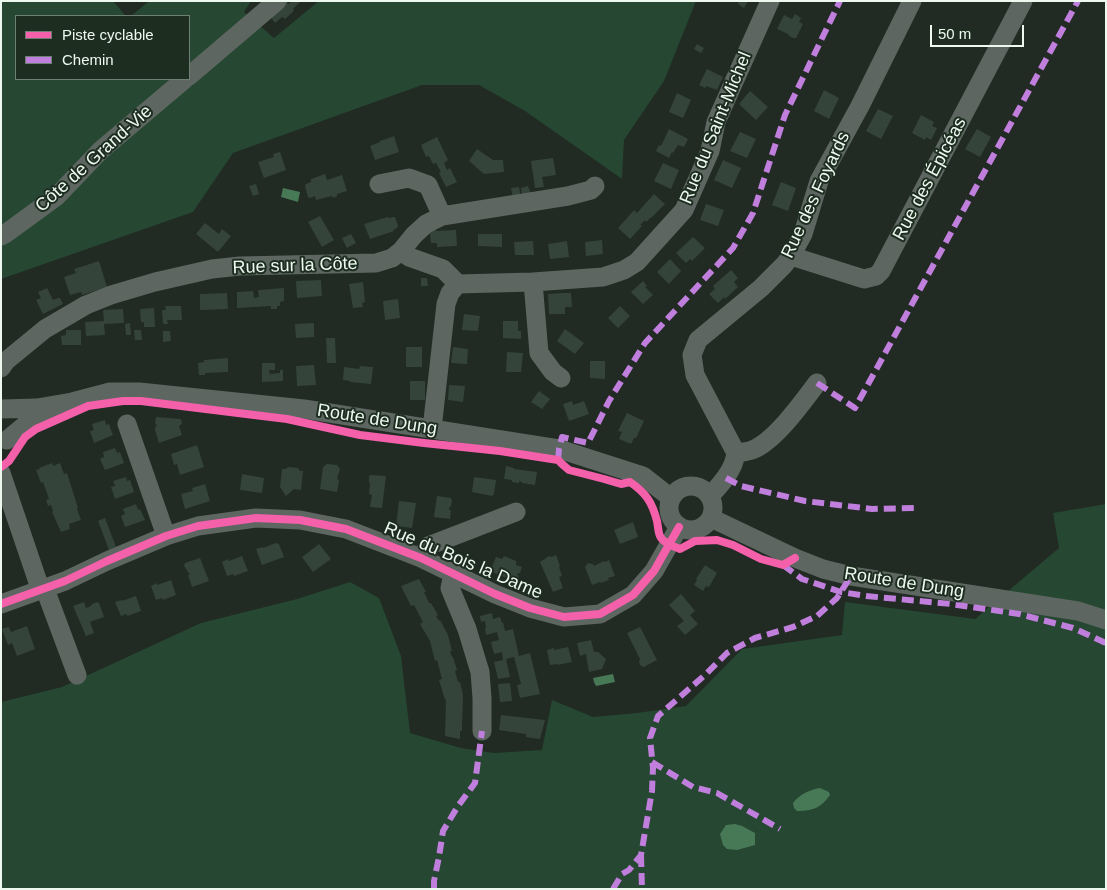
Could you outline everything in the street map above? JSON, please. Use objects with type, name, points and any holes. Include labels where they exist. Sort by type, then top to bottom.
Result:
[{"type":"street","points":[[190,75],[277,1]]},
{"type":"street","name":"Rue du Saint-Michel","points":[[458,284],[533,282],[603,277],[624,270],[637,262],[684,210],[710,151],[716,122],[770,1]]},
{"type":"street","name":"Rue des Foyards","points":[[736,453],[695,375],[692,354],[698,340],[761,288],[790,256],[803,234],[819,182],[860,106],[912,1]]},
{"type":"street","name":"Rue des Épicéas","points":[[790,256],[864,279],[876,276],[881,271],[1023,1]]},
{"type":"street","name":"Côte de Grand-Vie","points":[[1,236],[57,196],[102,150],[184,80]]},
{"type":"street","points":[[379,184],[409,178],[428,186],[442,216]]},
{"type":"street","name":"Rue sur la Côte","points":[[1,368],[6,361],[45,328],[86,305],[111,295],[155,282],[212,269],[240,266],[376,263],[392,258],[401,252],[414,235],[426,224],[442,216],[568,196],[591,190],[595,186]]},
{"type":"street","points":[[401,252],[409,257],[443,269],[458,284],[450,293],[446,304],[432,429]]},
{"type":"street","points":[[533,282],[539,353],[553,372],[561,378]]},
{"type":"street","points":[[710,496],[726,478],[735,461],[736,453],[751,450],[767,442],[798,408],[817,383]]},
{"type":"street","name":"Route de Dung","points":[[1,409],[37,408],[72,402],[110,392],[140,392],[304,408],[559,449],[643,476],[671,498]]},
{"type":"street","name":"Route de Dung","points":[[4,443],[30,421],[72,402]]},
{"type":"street","points":[[1,409],[8,418],[10,429],[4,443]]},
{"type":"street","points":[[127,424],[166,536]]},
{"type":"street","points":[[1,473],[43,590],[77,675]]},
{"type":"street","points":[[685,486],[695,486],[704,490],[710,496],[713,507],[711,518],[705,525],[697,529],[687,530],[673,521],[669,506],[671,498],[677,491],[685,486]]},
{"type":"street","points":[[421,558],[428,546],[516,512]]},
{"type":"street","name":"Rue du Bois la Dame","points":[[1,604],[65,582],[107,561],[166,536],[198,526],[256,518],[300,520],[346,529],[421,558],[495,594],[530,608],[564,617],[600,614],[633,595],[654,571],[679,526]]},
{"type":"street","name":"Route de Dung","points":[[711,518],[795,558],[832,571],[852,576],[1078,611],[1106,620]]},
{"type":"street","points":[[453,574],[450,588],[467,629],[480,672],[482,731]]},
{"type":"shaded area","points":[[1,1],[113,1],[125,15],[15,15],[15,80],[190,80],[190,15],[132,15],[149,1],[251,1],[244,12],[274,38],[319,1],[696,1],[664,81],[624,140],[622,179],[525,111],[479,85],[422,85],[233,153],[193,212],[1,279]]},
{"type":"shaded area","points":[[283,188],[300,192],[298,202],[281,197]]},
{"type":"shaded area","points":[[1106,504],[1106,889],[1,889],[1,702],[62,687],[201,623],[297,599],[350,582],[379,598],[401,656],[410,733],[461,748],[494,753],[542,750],[552,700],[593,717],[686,706],[742,649],[842,635],[845,602],[975,619],[1059,548],[1053,513]]},
{"type":"shaded area","points":[[613,674],[615,682],[596,686],[593,678]]},
{"type":"shaded area","points":[[820,788],[829,792],[830,795],[820,806],[802,811],[797,811],[794,808],[793,803],[799,797],[808,791]]},
{"type":"shaded area","points":[[735,824],[755,833],[755,845],[737,850],[727,849],[723,845],[720,834],[726,825]]},
{"type":"building","points":[[286,1],[289,4],[292,1],[301,1],[285,19],[282,17],[275,23],[270,16]]},
{"type":"building","points":[[739,1],[748,1],[744,8],[738,4]]},
{"type":"building","points":[[795,14],[801,18],[799,22],[803,24],[796,38],[793,38],[777,29],[784,15],[792,19]]},
{"type":"building","points":[[697,44],[704,48],[701,53],[694,49]]},
{"type":"building","points":[[707,69],[723,77],[717,90],[699,85]]},
{"type":"building","points":[[824,90],[839,98],[829,119],[814,111]]},
{"type":"building","points":[[750,91],[768,107],[756,120],[739,104]]},
{"type":"building","points":[[677,93],[691,100],[683,118],[669,112]]},
{"type":"building","points":[[878,109],[893,116],[881,139],[866,131]]},
{"type":"building","points":[[921,115],[934,122],[932,126],[937,128],[931,140],[926,137],[925,140],[912,133]]},
{"type":"building","points":[[669,129],[688,139],[684,147],[678,145],[669,158],[656,151],[659,145],[661,146]]},
{"type":"building","points":[[977,129],[991,137],[980,157],[965,149]]},
{"type":"building","points":[[740,132],[756,139],[747,158],[730,151]]},
{"type":"building","points":[[394,136],[399,152],[375,160],[370,146]]},
{"type":"building","points":[[437,137],[448,160],[444,163],[447,170],[450,168],[457,182],[446,187],[436,163],[433,164],[429,156],[426,157],[421,145]]},
{"type":"building","points":[[477,149],[493,160],[503,160],[504,172],[484,174],[469,161]]},
{"type":"building","points":[[280,152],[286,170],[264,178],[258,162],[274,157],[273,154]]},
{"type":"building","points":[[553,158],[556,175],[542,177],[544,187],[535,188],[531,161]]},
{"type":"building","points":[[723,160],[741,168],[732,188],[714,180]]},
{"type":"building","points":[[663,163],[679,170],[671,189],[654,181]]},
{"type":"building","points":[[325,174],[327,180],[342,175],[347,191],[337,194],[334,198],[332,196],[316,200],[315,196],[308,197],[306,184],[311,182],[311,179]]},
{"type":"building","points":[[781,182],[796,188],[788,211],[772,205]]},
{"type":"building","points":[[256,184],[259,194],[253,196],[249,186]]},
{"type":"building","points":[[528,186],[531,194],[522,195],[521,188]]},
{"type":"building","points":[[519,187],[521,197],[513,198],[511,188]]},
{"type":"building","points":[[654,194],[665,204],[651,218],[646,222],[645,220],[640,225],[642,226],[630,239],[618,228],[634,210],[637,213]]},
{"type":"building","points":[[706,204],[724,210],[718,226],[700,220]]},
{"type":"building","points":[[320,216],[334,240],[322,247],[308,222]]},
{"type":"building","points":[[388,217],[395,217],[397,228],[394,231],[370,239],[364,224]]},
{"type":"building","points":[[205,223],[219,234],[222,229],[231,236],[218,252],[196,234]]},
{"type":"building","points":[[429,227],[436,227],[436,231],[456,230],[457,246],[437,247],[437,243],[431,243]]},
{"type":"building","points":[[351,234],[356,243],[347,248],[342,238]]},
{"type":"building","points":[[478,234],[502,234],[502,247],[478,246]]},
{"type":"building","points":[[693,237],[705,248],[692,261],[690,259],[686,263],[676,253]]},
{"type":"building","points":[[602,240],[603,254],[586,256],[585,242]]},
{"type":"building","points":[[533,241],[534,255],[515,255],[514,242]]},
{"type":"building","points":[[567,241],[569,257],[550,259],[548,244]]},
{"type":"building","points":[[670,259],[681,271],[669,284],[657,272]]},
{"type":"building","points":[[99,261],[107,287],[82,295],[81,292],[70,295],[64,277],[76,273],[74,269]]},
{"type":"building","points":[[731,270],[738,278],[734,282],[738,287],[718,303],[709,294],[715,289],[713,286]]},
{"type":"building","points":[[421,278],[427,278],[428,286],[421,286]]},
{"type":"building","points":[[321,280],[322,296],[297,298],[296,281]]},
{"type":"building","points":[[643,281],[647,286],[645,287],[653,295],[643,304],[631,292]]},
{"type":"building","points":[[363,282],[365,302],[362,303],[363,307],[353,308],[349,284]]},
{"type":"building","points":[[47,288],[53,300],[60,298],[63,304],[43,314],[36,300],[41,298],[38,292]]},
{"type":"building","points":[[284,288],[284,301],[280,302],[280,306],[277,306],[277,309],[271,309],[271,306],[237,308],[237,292],[253,291],[254,298],[259,297],[258,290]]},
{"type":"building","points":[[227,293],[228,309],[200,310],[200,294]]},
{"type":"building","points":[[571,293],[572,307],[565,307],[565,314],[549,314],[548,294]]},
{"type":"building","points":[[398,299],[400,318],[385,320],[383,301]]},
{"type":"building","points":[[165,306],[181,306],[182,320],[167,320],[168,324],[163,324],[162,310],[166,310]]},
{"type":"building","points":[[620,306],[630,316],[618,328],[608,318]]},
{"type":"building","points":[[154,308],[155,327],[144,327],[144,322],[141,322],[140,309]]},
{"type":"building","points":[[123,309],[124,323],[104,324],[105,335],[86,336],[85,322],[104,321],[103,310]]},
{"type":"building","points":[[464,314],[480,316],[478,331],[462,330]]},
{"type":"building","points":[[503,321],[518,321],[518,331],[521,331],[521,339],[503,338]]},
{"type":"building","points":[[130,323],[131,335],[126,335],[125,324]]},
{"type":"building","points":[[314,323],[314,337],[296,338],[295,324]]},
{"type":"building","points":[[565,329],[584,343],[575,354],[557,341]]},
{"type":"building","points":[[66,330],[81,330],[81,345],[62,345],[61,336],[66,335]]},
{"type":"building","points":[[134,330],[141,330],[142,340],[135,340]]},
{"type":"building","points":[[163,331],[170,331],[171,341],[163,342]]},
{"type":"building","points":[[326,338],[335,338],[336,363],[327,363]]},
{"type":"building","points":[[406,347],[422,347],[422,367],[406,367]]},
{"type":"building","points":[[453,347],[468,349],[467,364],[451,363]]},
{"type":"building","points":[[507,352],[523,353],[521,372],[506,372]]},
{"type":"building","points":[[228,358],[228,372],[199,375],[198,363],[204,362],[204,360]]},
{"type":"building","points":[[590,361],[605,361],[605,379],[590,378]]},
{"type":"building","points":[[262,363],[275,363],[275,370],[269,370],[270,374],[280,373],[280,370],[283,370],[283,381],[262,382]]},
{"type":"building","points":[[314,365],[316,385],[297,386],[296,366]]},
{"type":"building","points":[[360,366],[373,367],[371,384],[343,380],[344,367],[359,369]]},
{"type":"building","points":[[410,381],[425,381],[425,400],[410,400]]},
{"type":"building","points":[[449,385],[465,386],[463,402],[448,400]]},
{"type":"building","points":[[539,391],[550,399],[542,409],[531,402]]},
{"type":"building","points":[[572,401],[573,405],[584,401],[589,414],[569,421],[563,404]]},
{"type":"building","points":[[627,413],[644,421],[631,444],[619,439],[622,432],[618,431]]},
{"type":"building","points":[[156,417],[181,419],[182,424],[179,426],[182,435],[159,443],[155,430],[157,426],[155,423]]},
{"type":"building","points":[[105,420],[106,425],[109,424],[113,435],[94,443],[90,431],[94,430],[92,424]]},
{"type":"building","points":[[197,445],[204,467],[180,475],[177,464],[174,465],[171,454]]},
{"type":"building","points":[[115,448],[117,453],[120,452],[124,463],[105,470],[100,459],[104,457],[103,452]]},
{"type":"building","points":[[52,463],[53,466],[60,463],[64,474],[67,473],[81,520],[69,524],[70,529],[61,532],[51,505],[48,506],[46,500],[49,499],[36,470]]},
{"type":"building","points":[[327,464],[337,465],[340,469],[337,479],[339,480],[337,492],[320,489],[323,467]]},
{"type":"building","points":[[506,466],[537,472],[535,485],[504,479]]},
{"type":"building","points":[[289,467],[298,468],[300,471],[303,471],[301,490],[294,489],[286,496],[280,487],[282,469]]},
{"type":"building","points":[[242,474],[264,478],[262,493],[240,490]]},
{"type":"building","points":[[369,476],[386,476],[382,508],[370,507],[372,495],[369,494]]},
{"type":"building","points":[[126,477],[127,481],[130,480],[134,492],[115,499],[111,487],[115,486],[113,481]]},
{"type":"building","points":[[474,477],[496,480],[494,494],[492,496],[472,492]]},
{"type":"building","points":[[205,484],[210,501],[185,509],[181,494],[193,491],[192,488]]},
{"type":"building","points":[[437,496],[451,498],[451,506],[449,508],[451,510],[450,519],[434,517]]},
{"type":"building","points":[[399,501],[416,503],[412,528],[396,526]]},
{"type":"building","points":[[136,504],[145,520],[125,527],[121,516],[125,514],[123,509]]},
{"type":"building","points":[[105,518],[116,547],[109,550],[98,521]]},
{"type":"building","points":[[633,522],[638,537],[620,544],[614,530]]},
{"type":"building","points":[[276,543],[279,544],[284,557],[262,565],[256,549]]},
{"type":"building","points":[[319,544],[331,559],[313,572],[302,557]]},
{"type":"building","points":[[556,555],[562,576],[559,577],[563,588],[553,592],[540,562],[549,556]]},
{"type":"building","points":[[242,556],[248,571],[234,576],[233,574],[227,576],[222,562]]},
{"type":"building","points":[[504,556],[516,561],[516,565],[522,567],[517,575],[519,576],[516,582],[490,571],[496,557],[502,559]]},
{"type":"building","points":[[200,558],[209,581],[192,587],[188,575],[190,575],[184,566],[185,563]]},
{"type":"building","points":[[609,560],[615,576],[608,578],[609,580],[592,585],[585,567],[588,563],[594,566]]},
{"type":"building","points":[[705,565],[717,573],[709,587],[706,586],[703,591],[694,585]]},
{"type":"building","points":[[419,579],[429,603],[431,603],[438,615],[436,616],[448,635],[452,651],[450,651],[457,670],[455,671],[463,695],[460,739],[445,736],[446,699],[439,680],[442,679],[437,660],[435,661],[430,641],[420,624],[423,622],[414,605],[411,606],[401,586]]},
{"type":"building","points":[[171,580],[176,595],[163,600],[162,598],[156,600],[151,586]]},
{"type":"building","points":[[681,594],[695,611],[690,615],[698,624],[685,635],[677,626],[684,621],[669,605]]},
{"type":"building","points":[[136,596],[141,611],[121,616],[115,602]]},
{"type":"building","points":[[84,602],[86,608],[97,602],[99,603],[104,617],[90,622],[94,633],[86,636],[73,606]]},
{"type":"building","points":[[492,613],[493,619],[500,617],[505,631],[513,629],[519,656],[530,653],[540,694],[520,698],[517,685],[521,684],[514,657],[506,659],[510,677],[498,679],[494,662],[503,660],[502,652],[494,654],[491,642],[499,640],[497,632],[486,635],[485,621],[481,622],[480,616]]},
{"type":"building","points":[[27,626],[35,649],[17,656],[12,643],[8,645],[2,629],[9,627],[11,632]]},
{"type":"building","points":[[640,627],[657,660],[644,667],[639,662],[640,659],[627,633]]},
{"type":"building","points":[[591,640],[594,652],[598,652],[606,659],[602,669],[589,672],[586,654],[580,656],[577,643]]},
{"type":"building","points":[[568,647],[572,662],[550,665],[547,650]]},
{"type":"building","points":[[510,683],[512,701],[500,702],[498,684]]},
{"type":"building","points":[[501,715],[545,720],[540,739],[526,737],[526,734],[499,730]]},
{"type":"marked path","points":[[558,460],[562,437],[588,443],[609,401],[645,343],[733,248],[753,213],[785,115],[840,1]]},
{"type":"marked path","points":[[817,383],[855,408],[1078,1]]},
{"type":"marked path","points":[[726,478],[741,486],[805,501],[872,509],[917,508]]},
{"type":"marked path","points":[[783,565],[802,579],[841,592],[951,604],[1019,614],[1073,628],[1106,643]]},
{"type":"marked path","points":[[613,889],[622,874],[629,870],[641,855],[652,791],[653,768],[650,738],[658,716],[727,653],[755,638],[793,627],[817,616],[837,598],[851,576]]},
{"type":"marked path","points":[[434,889],[443,831],[475,783],[482,731]]},
{"type":"marked path","points":[[652,762],[693,787],[717,793],[780,829]]},
{"type":"marked path","points":[[641,855],[642,889]]},
{"type":"cycle path","points":[[1,467],[9,461],[25,437],[36,429],[88,406],[123,401],[141,401],[287,419],[360,435],[500,451],[558,460],[569,470],[621,484],[630,482],[636,486],[650,503],[661,538],[674,547],[680,549],[695,541],[717,540],[733,545],[761,559],[783,565],[795,558]]},
{"type":"cycle path","points":[[1,604],[65,581],[166,536],[198,526],[256,518],[300,520],[346,529],[421,558],[495,594],[530,608],[564,617],[600,614],[633,595],[654,571],[679,527]]}]
